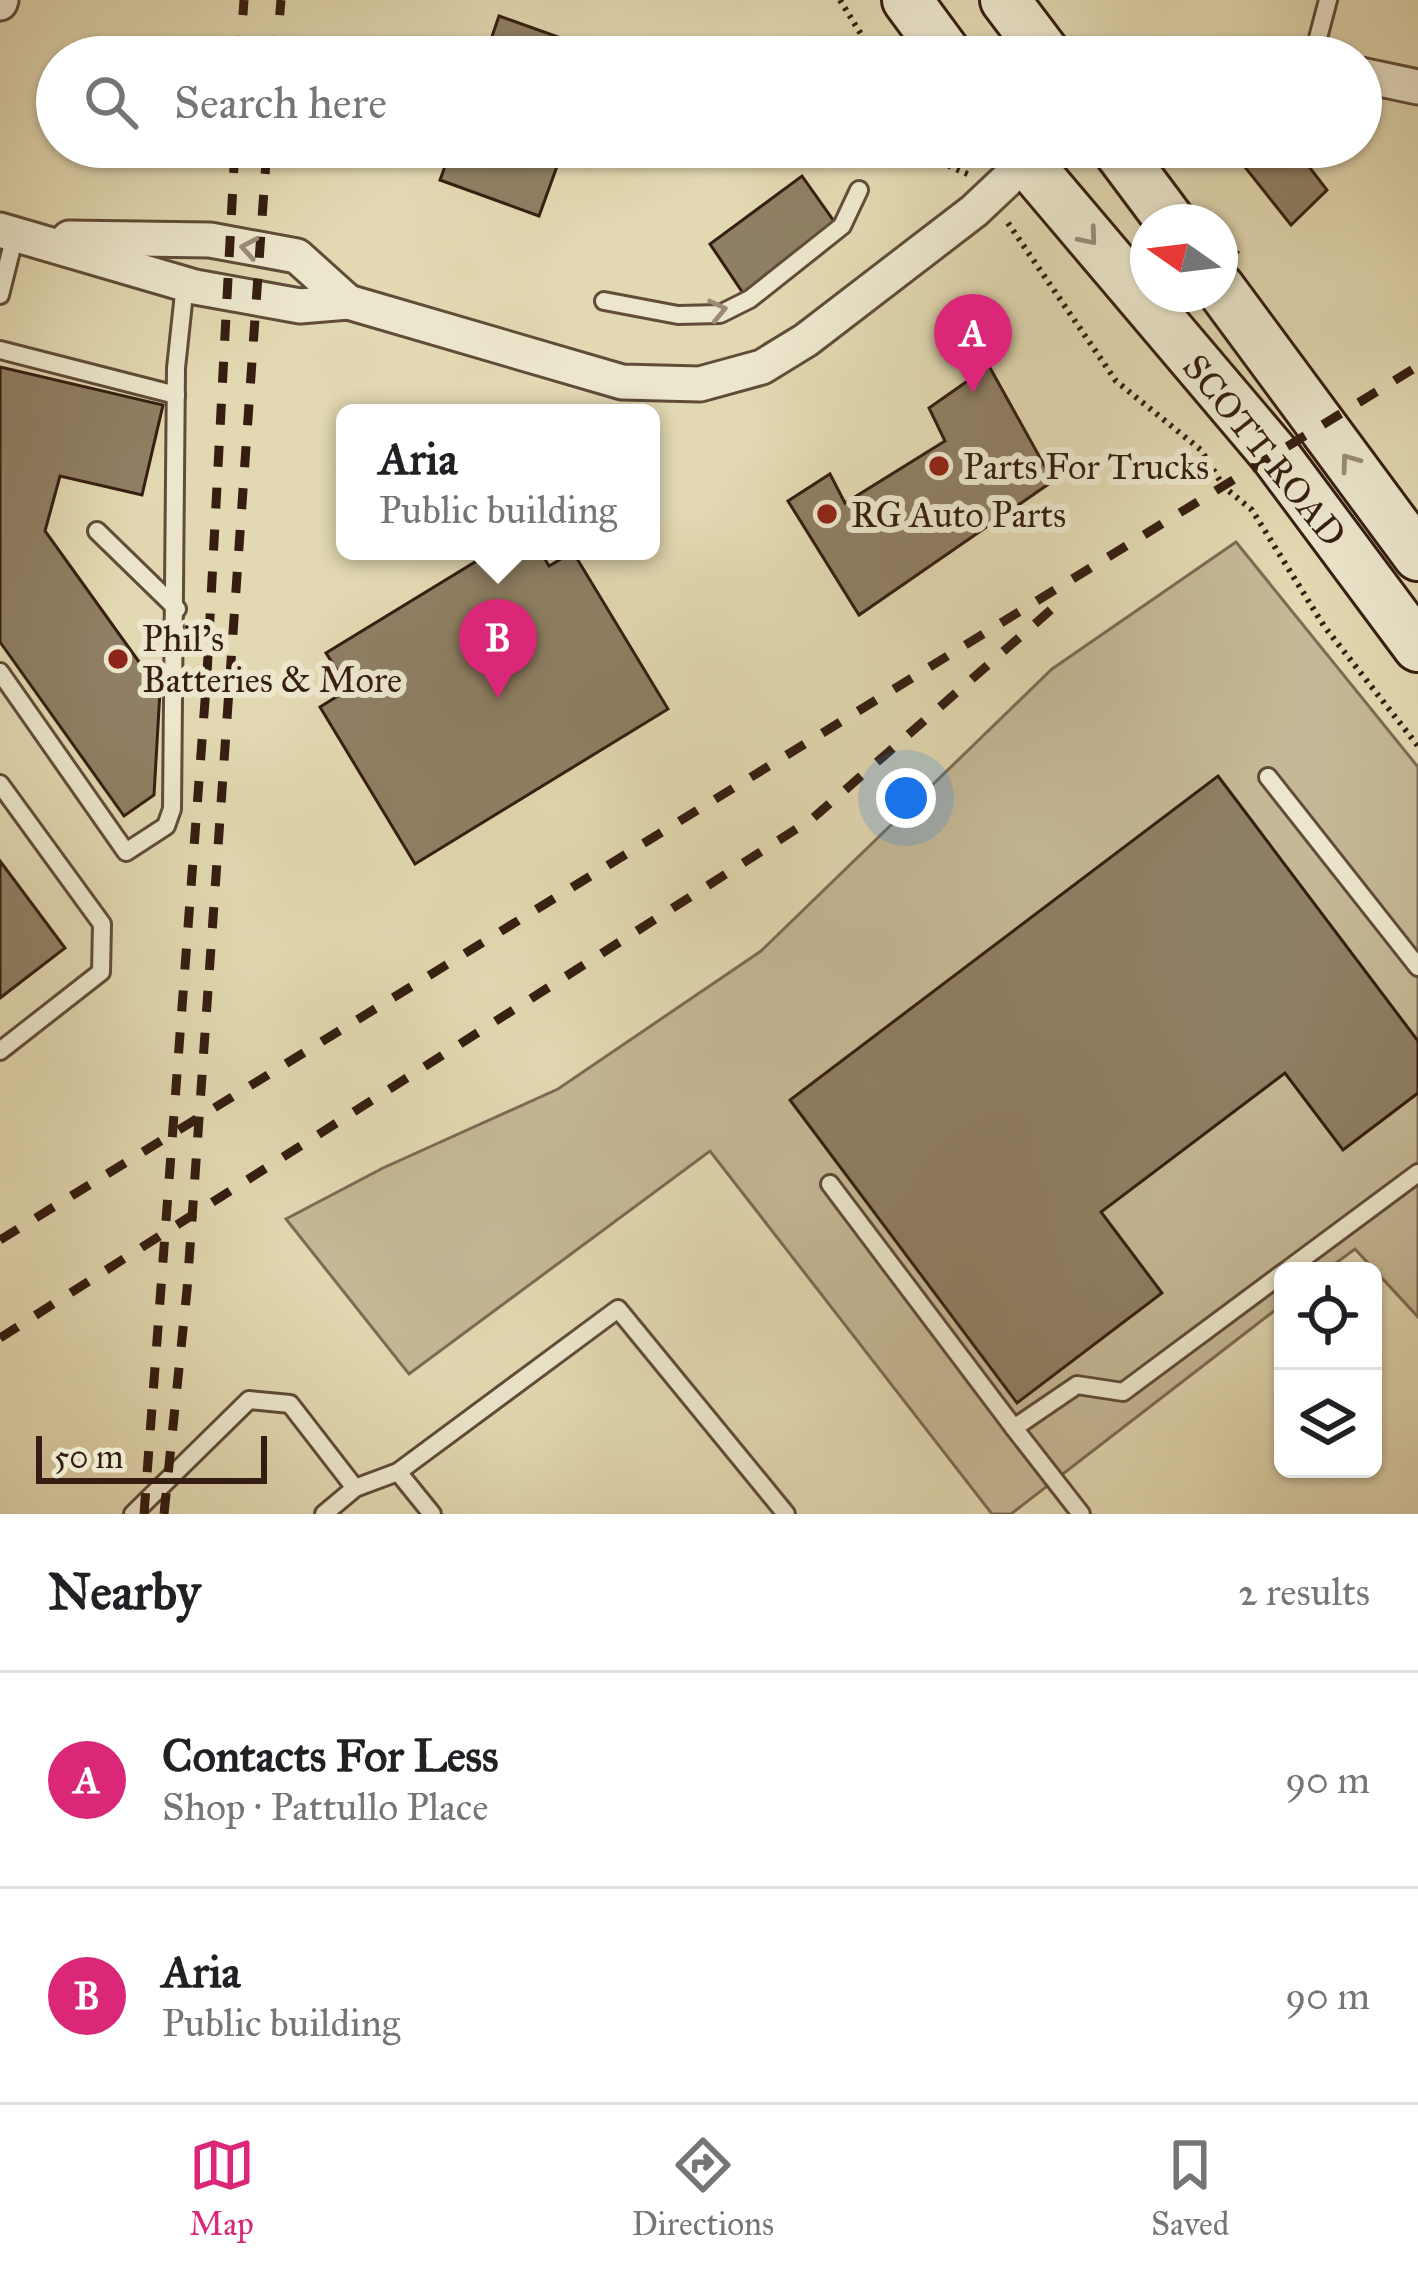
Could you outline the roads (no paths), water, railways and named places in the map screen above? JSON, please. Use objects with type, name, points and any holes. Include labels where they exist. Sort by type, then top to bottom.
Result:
[{"type":"main road","points":[[907,0],[934,36]]},
{"type":"main road","points":[[1005,0],[1032,36]]},
{"type":"main road","name":"SCOTT ROAD","points":[[1031,168],[1275,455],[1418,646]]},
{"type":"main road","points":[[1131,168],[1158,204]]},
{"type":"main road","name":"SCOTT ROAD","points":[[1238,312],[1418,556]]},
{"type":"street","points":[[1382,79],[1418,87]]},
{"type":"street","points":[[14,234],[185,284],[300,306],[348,302],[622,382],[700,384],[733,379],[806,340],[974,212],[1010,168]]},
{"type":"street","points":[[14,234],[210,240],[297,256],[348,302]]},
{"type":"lane","points":[[1319,36],[1328,0]]},
{"type":"lane","points":[[604,301],[678,315],[720,314],[750,299],[842,226],[859,190]]},
{"type":"lane","points":[[0,295],[14,234]]},
{"type":"lane","points":[[0,672],[126,852],[166,826],[172,809],[176,395],[185,284]]},
{"type":"lane","points":[[0,350],[176,395]]},
{"type":"lane","points":[[97,531],[177,609]]},
{"type":"lane","points":[[1268,777],[1418,968]]},
{"type":"lane","points":[[0,784],[102,924],[101,972],[0,1051]]},
{"type":"lane","points":[[1298,1262],[1418,1173]]},
{"type":"lane","points":[[830,1184],[1081,1514]]},
{"type":"lane","points":[[1014,1428],[1077,1385],[1123,1392],[1274,1279]]},
{"type":"lane","points":[[324,1514],[355,1487],[398,1472],[618,1309],[786,1514]]},
{"type":"lane","points":[[133,1514],[249,1400],[290,1404],[355,1487]]},
{"type":"lane","points":[[398,1472],[432,1514]]},
{"type":"railway","points":[[241,36],[244,0]]},
{"type":"railway","points":[[278,36],[281,0]]},
{"type":"railway","points":[[144,1514],[207,674],[234,168]]},
{"type":"railway","points":[[164,1514],[187,1290],[266,168]]},
{"type":"railway","points":[[0,1240],[1418,366]]},
{"type":"railway","points":[[0,1338],[812,819],[1053,608]]},
{"type":"place","name":"Contacts For Less","points":[[973,393]]},
{"type":"place","name":"Parts For Trucks","points":[[939,466]]},
{"type":"place","name":"RG Auto Parts","points":[[827,514]]},
{"type":"place","name":"Phil's Batteries & More","points":[[118,659]]},
{"type":"place","name":"Aria","points":[[498,698]]}]
